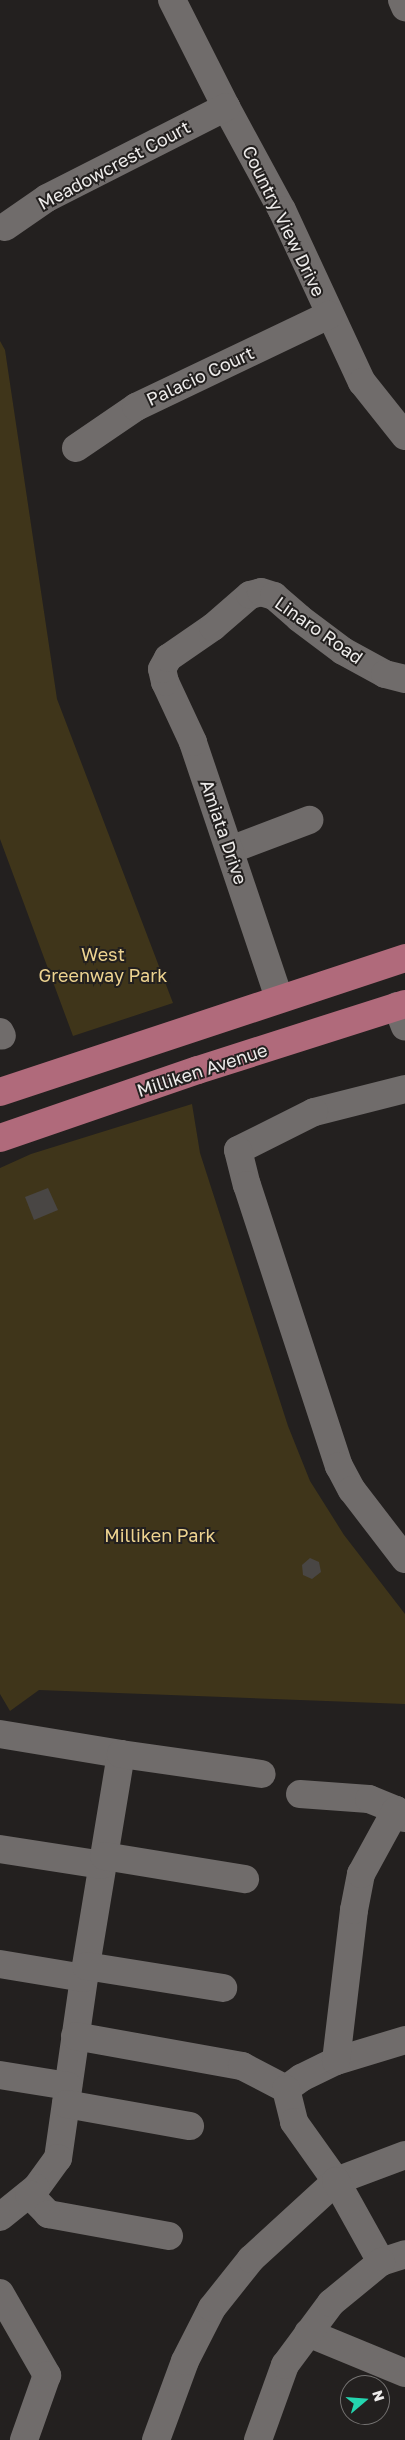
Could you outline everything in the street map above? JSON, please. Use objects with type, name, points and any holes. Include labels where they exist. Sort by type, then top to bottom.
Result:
[{"type":"main road","points":[[0,1092],[279,998],[405,958]]},
{"type":"main road","name":"Milliken Avenue","points":[[0,1138],[198,1070],[402,1012]]},
{"type":"street","points":[[402,0],[405,6]]},
{"type":"street","name":"Country View Drive","points":[[174,1],[226,106],[282,210],[329,315],[362,382],[405,436]]},
{"type":"street","name":"Meadowcrest Court","points":[[5,227],[47,198],[226,106]]},
{"type":"street","name":"Palacio Court","points":[[76,448],[136,407],[329,315]]},
{"type":"street","name":"Linaro Road","points":[[162,669],[168,658],[213,628],[250,595],[260,592],[274,596],[298,618],[343,651],[385,674],[405,679]]},
{"type":"street","name":"Amiata Drive","points":[[162,669],[164,682],[193,742],[279,998]]},
{"type":"street","points":[[230,850],[309,820]]},
{"type":"street","points":[[405,1089],[314,1112],[238,1150],[247,1185],[339,1466],[352,1490],[405,1560]]},
{"type":"street","points":[[0,1734],[121,1754],[262,1774]]},
{"type":"street","points":[[0,2217],[29,2194],[58,2158],[75,2036],[121,1754]]},
{"type":"street","points":[[300,1794],[369,1799],[401,1814],[361,1874],[354,1910],[336,2061]]},
{"type":"street","points":[[0,1849],[245,1879]]},
{"type":"street","points":[[0,1964],[222,1988]]},
{"type":"street","points":[[75,2036],[242,2066],[286,2089],[294,2122],[393,2258],[331,2303],[285,2364],[258,2440]]},
{"type":"street","points":[[286,2089],[301,2078],[336,2061],[405,2040]]},
{"type":"street","points":[[0,2075],[67,2095],[190,2126]]},
{"type":"street","points":[[156,2440],[186,2361],[212,2308],[251,2259],[336,2181],[405,2155]]},
{"type":"street","points":[[29,2194],[48,2214],[169,2236]]},
{"type":"street","points":[[0,2293],[47,2375],[24,2440]]},
{"type":"street","points":[[308,2333],[405,2373]]},
{"type":"green space","name":"West Greenway Park","points":[[0,341],[5,350],[57,699],[173,1003],[73,1036],[0,839]]},
{"type":"green space","name":"Milliken Park","points":[[192,1104],[200,1153],[288,1426],[310,1481],[344,1535],[405,1614],[405,1704],[39,1690],[10,1711],[0,1694],[0,1168],[31,1154]]},
{"type":"building","points":[[48,1188],[58,1210],[34,1220],[25,1197]]},
{"type":"building","points":[[310,1558],[319,1562],[321,1572],[312,1579],[303,1575],[302,1565]]}]
